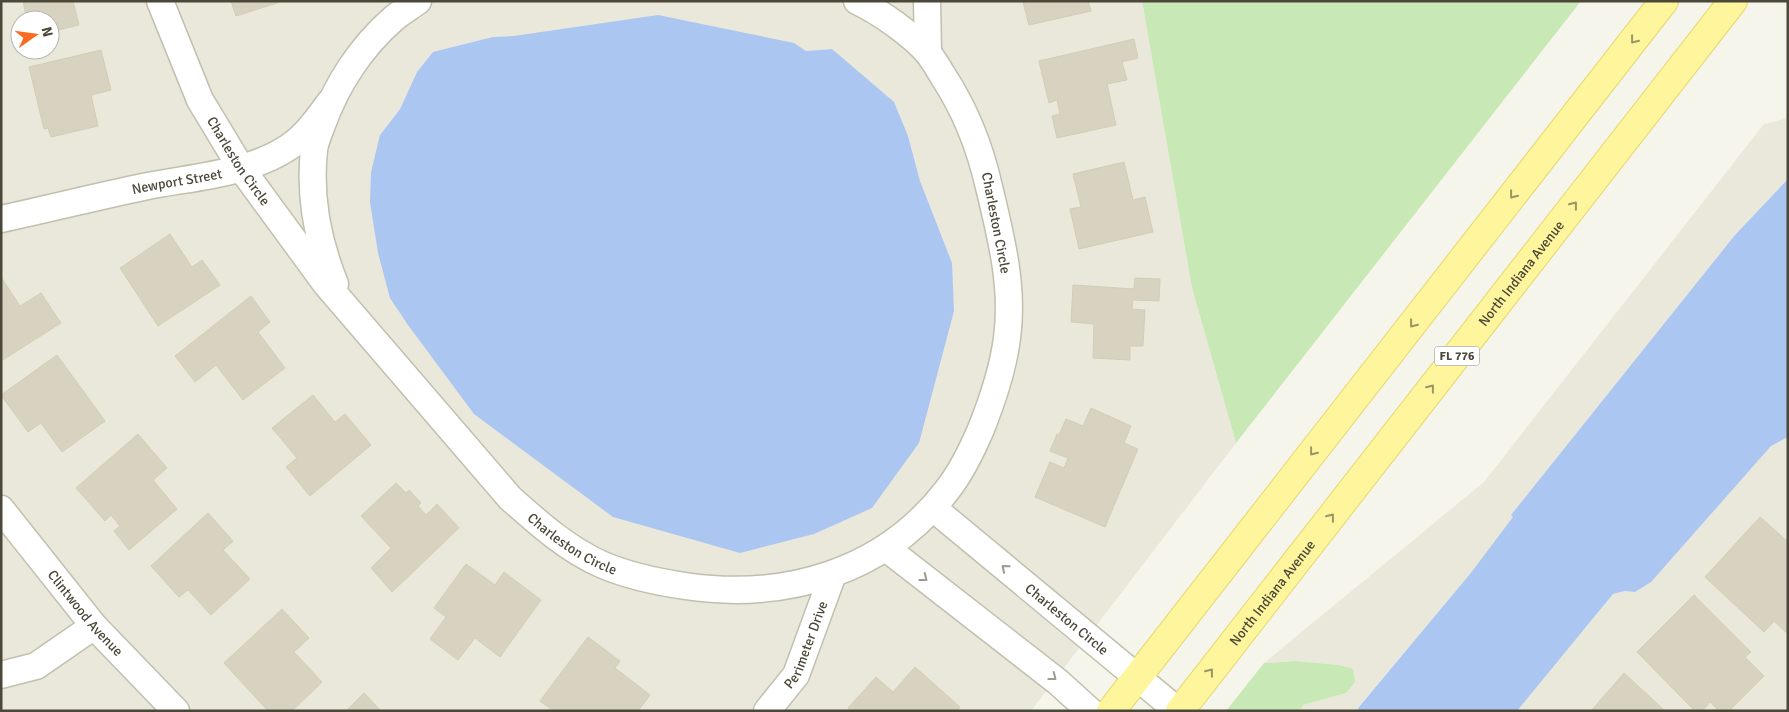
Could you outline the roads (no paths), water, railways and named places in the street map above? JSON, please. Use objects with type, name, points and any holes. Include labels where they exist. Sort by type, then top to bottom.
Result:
[{"type":"main road","points":[[1111,711],[1664,1]]},
{"type":"main road","name":"North Indiana Avenue","points":[[1179,711],[1733,1]]},
{"type":"street","name":"Charleston Circle","points":[[160,1],[200,100],[241,168],[326,284],[510,498],[561,540],[602,565],[631,575],[664,582],[706,589],[749,590],[790,586],[833,574],[864,562],[918,524],[950,487],[962,467],[989,408],[1002,371],[1008,335],[1009,298],[1006,263],[982,157],[967,118],[954,93],[928,53],[876,10],[857,1]]},
{"type":"street","name":"Charleston Circle","points":[[344,306],[327,265],[317,225],[312,190],[314,148],[330,102],[353,64],[368,43],[394,18],[418,1]]},
{"type":"street","points":[[927,1],[928,53]]},
{"type":"street","name":"Newport Street","points":[[1,219],[241,168],[275,155],[303,137],[330,102]]},
{"type":"street","name":"Charleston Circle","points":[[933,508],[1179,711]]},
{"type":"street","name":"Clintwood Avenue","points":[[1,509],[94,626],[176,711]]},
{"type":"street","points":[[886,548],[1058,682],[1090,711]]},
{"type":"street","name":"Perimeter Drive","points":[[767,711],[796,675],[833,574]]},
{"type":"street","points":[[1,676],[36,666],[94,626]]},
{"type":"water","points":[[658,15],[794,43],[806,51],[832,49],[894,102],[908,136],[920,181],[952,263],[954,311],[919,443],[872,508],[814,534],[740,553],[613,517],[474,414],[390,298],[378,253],[370,202],[371,172],[380,135],[400,109],[417,72],[433,52],[493,37],[514,36]]},
{"type":"water","points":[[1788,179],[1788,437],[1771,446],[1651,582],[1635,592],[1625,591],[1613,594],[1517,711],[1359,711],[1358,708],[1470,574],[1513,517],[1511,515],[1735,235]]}]
